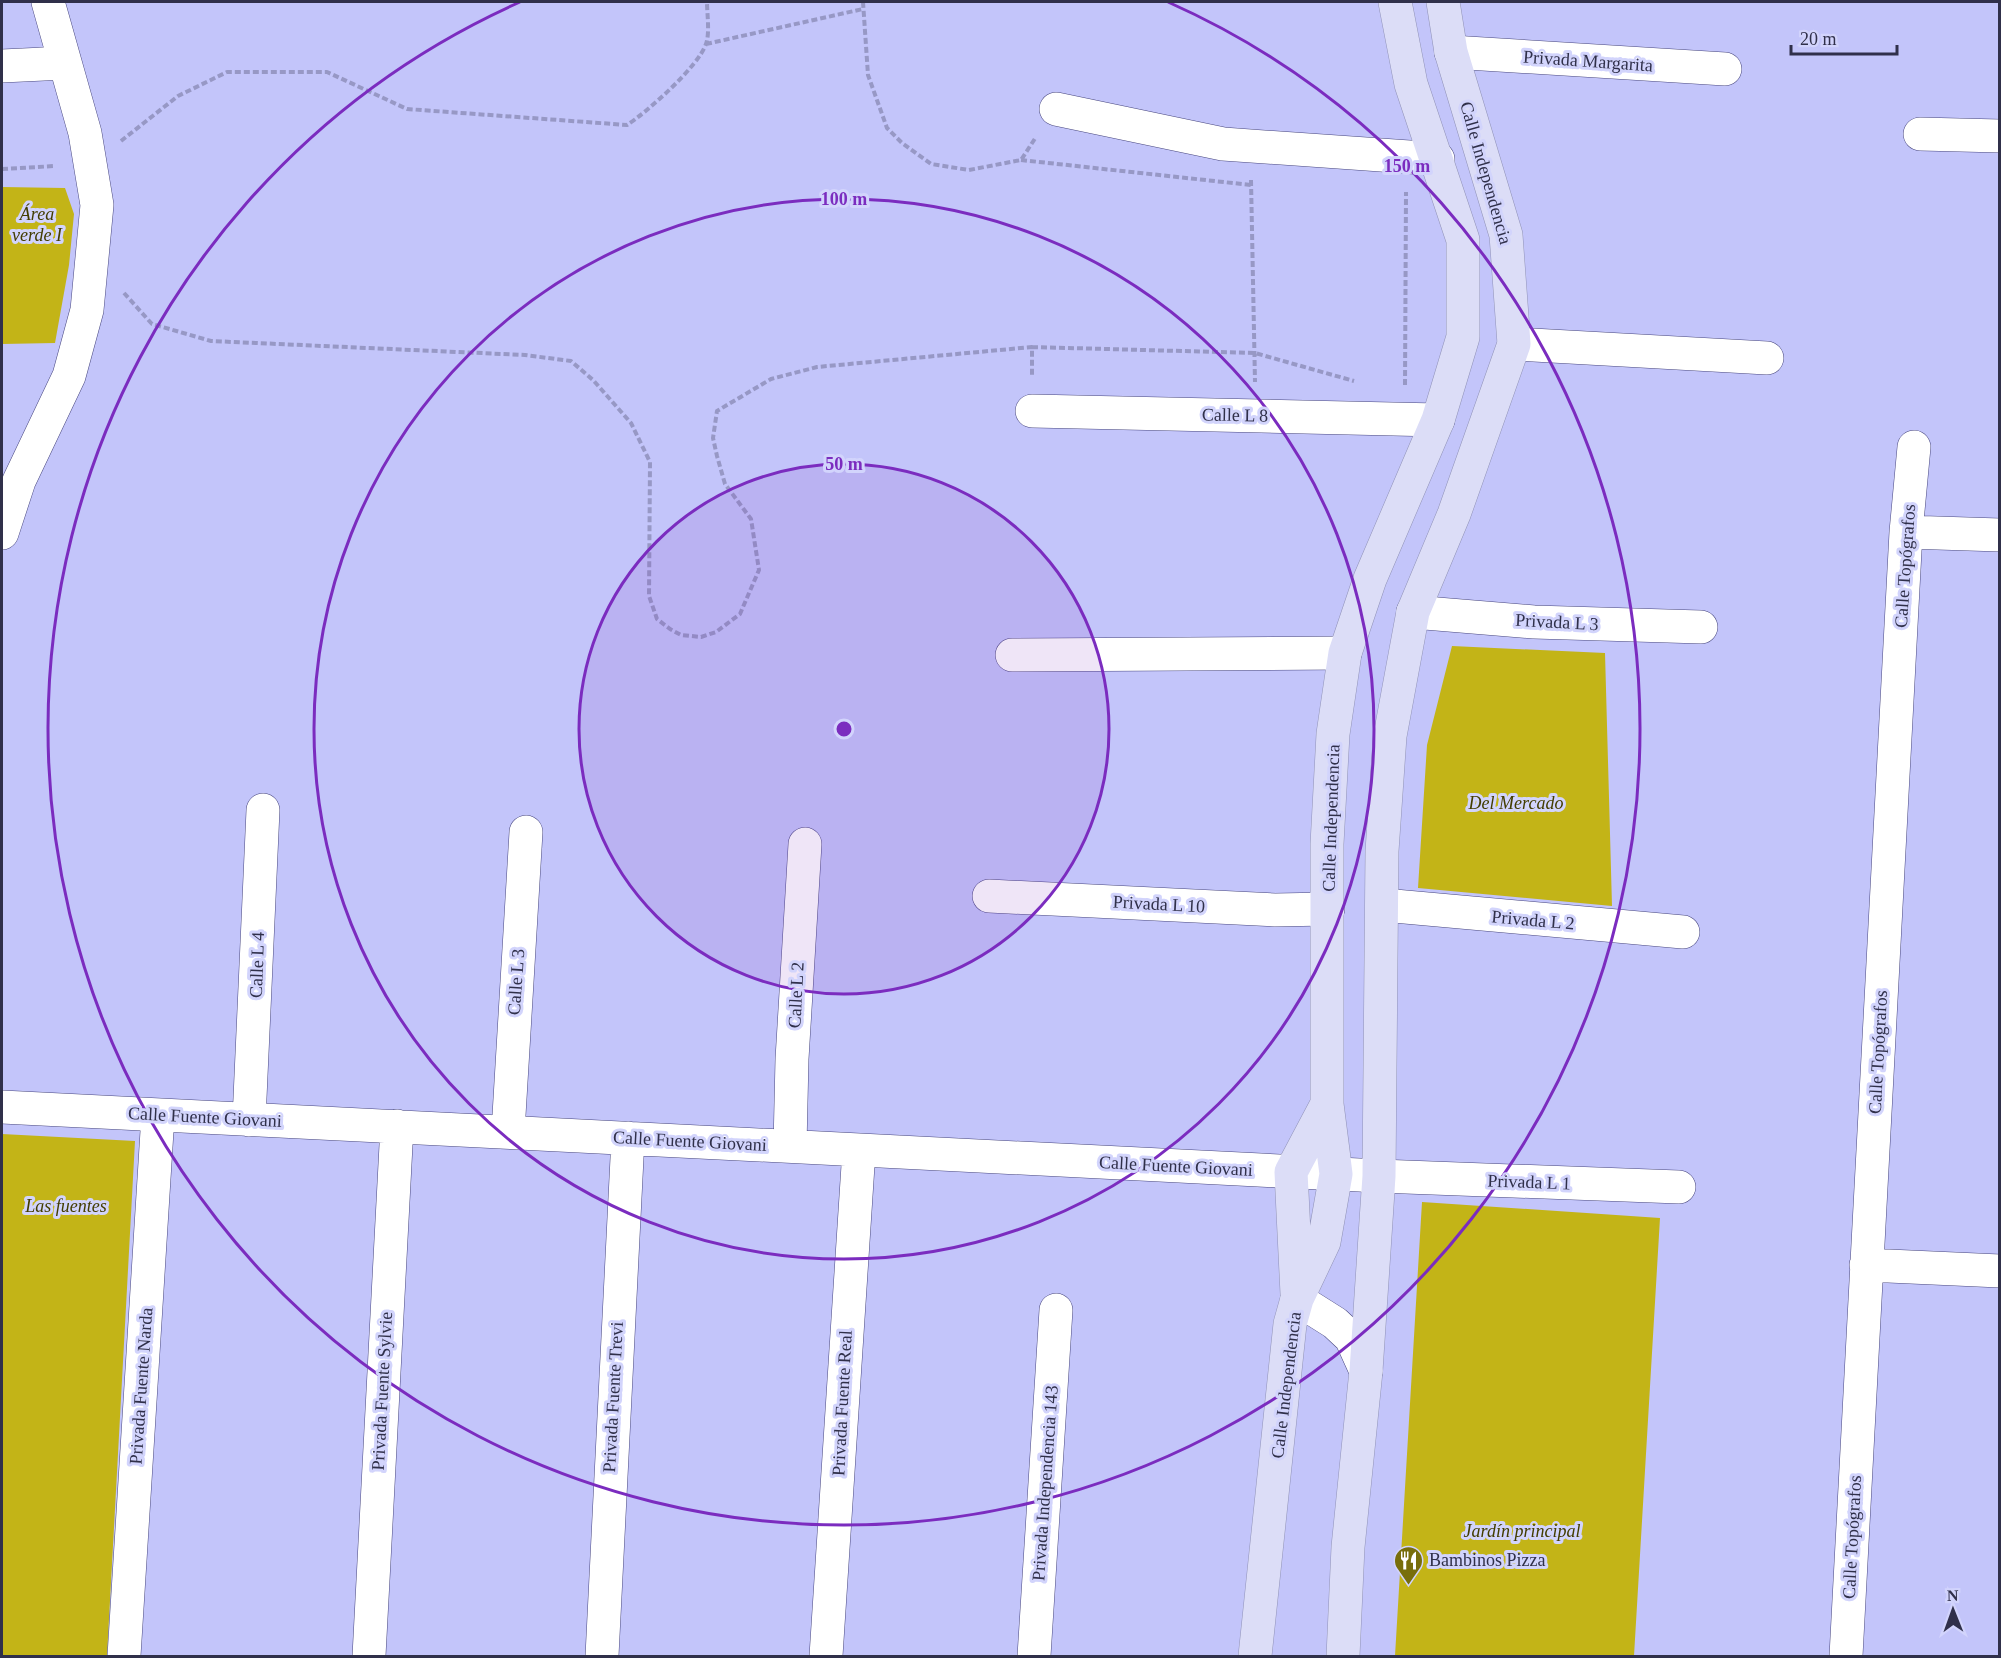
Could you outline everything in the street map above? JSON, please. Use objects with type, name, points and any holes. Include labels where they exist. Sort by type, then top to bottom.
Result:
[{"type":"main road","name":"Calle Independencia","points":[[1255,1656],[1290,1324],[1297,1299],[1324,1242],[1336,1174],[1327,1104],[1325,1000],[1328,909],[1327,844],[1334,734],[1345,653],[1370,579],[1438,420],[1463,337],[1463,240],[1422,158],[1402,2]]},
{"type":"main road","name":"Calle Independencia","points":[[1343,1656],[1348,1547],[1366,1371],[1379,1176],[1382,851],[1390,736],[1413,612],[1454,514],[1514,344],[1506,235],[1451,52],[1443,2]]},
{"type":"main road","points":[[1297,1299],[1291,1172],[1327,1104]]},
{"type":"street","points":[[2,533],[18,481],[69,376],[87,310],[97,205],[86,133],[48,2]]},
{"type":"street","name":"Privada Margarita","points":[[1451,52],[1725,69]]},
{"type":"street","points":[[2,66],[65,63]]},
{"type":"street","points":[[1056,109],[1223,144],[1422,158]]},
{"type":"street","points":[[1920,134],[2000,136]]},
{"type":"street","points":[[1514,344],[1767,358]]},
{"type":"street","name":"Calle L 8","points":[[1032,411],[1438,420]]},
{"type":"street","name":"Calle Topógrafos","points":[[1845,1656],[1906,532],[1914,447]]},
{"type":"street","points":[[1906,532],[2000,535]]},
{"type":"street","name":"Privada L 3","points":[[1413,612],[1534,621],[1701,627]]},
{"type":"street","points":[[1012,655],[1345,653]]},
{"type":"street","name":"Calle L 4","points":[[249,1120],[263,810]]},
{"type":"street","name":"Calle L 3","points":[[508,1132],[526,832]]},
{"type":"street","name":"Calle L 2","points":[[790,1146],[792,1059],[805,844]]},
{"type":"street","name":"Privada L 10","points":[[989,896],[1263,909],[1328,909]]},
{"type":"street","name":"Privada L 2","points":[[1383,905],[1683,932]]},
{"type":"street","name":"Calle Fuente Giovani","points":[[2,1107],[1379,1176]]},
{"type":"street","name":"Privada Fuente Narda","points":[[124,1656],[158,1115]]},
{"type":"street","name":"Privada Fuente Sylvie","points":[[369,1656],[397,1126]]},
{"type":"street","name":"Privada Fuente Trevi","points":[[602,1656],[628,1138]]},
{"type":"street","name":"Privada Fuente Real","points":[[826,1656],[859,1150]]},
{"type":"street","name":"Privada L 1","points":[[1379,1176],[1679,1187]]},
{"type":"street","points":[[1866,1265],[2000,1271]]},
{"type":"street","points":[[1297,1299],[1335,1323],[1351,1338],[1366,1371]]},
{"type":"street","name":"Privada Independencia 143","points":[[1034,1656],[1056,1310]]},
{"type":"path","points":[[2,169],[90,164],[178,96],[227,72],[327,72],[407,109],[627,125],[646,113],[690,67],[706,44],[707,2]]},
{"type":"path","points":[[863,2],[868,75],[874,97],[887,128],[902,143],[930,164],[969,170],[1021,160],[1251,186]]},
{"type":"path","points":[[706,44],[863,9]]},
{"type":"path","points":[[1021,160],[1056,109]]},
{"type":"path","points":[[1251,146],[1256,416]]},
{"type":"path","points":[[1404,419],[1422,158]]},
{"type":"path","points":[[92,257],[152,324],[211,341],[525,355],[571,361],[593,380],[631,423],[650,462],[649,596],[657,619],[681,635],[701,637],[716,632],[741,614],[759,570],[751,519],[725,484],[717,456],[713,438],[717,411],[771,379],[817,368],[1032,347],[1255,353],[1358,382]]},
{"type":"path","points":[[1032,347],[1032,411]]},
{"type":"green space","name":"Área verde I","points":[[2,187],[65,188],[74,214],[69,265],[55,343],[2,344]]},
{"type":"green space","name":"Del Mercado","points":[[1452,646],[1605,653],[1612,906],[1418,888],[1427,745]]},
{"type":"green space","name":"Las fuentes","points":[[2,1134],[135,1141],[107,1656],[2,1656]]},
{"type":"green space","name":"Jardín principal","points":[[1422,1202],[1660,1218],[1634,1656],[1395,1656]]},
{"type":"place","name":"Bambinos Pizza","points":[[1408,1586]]}]
